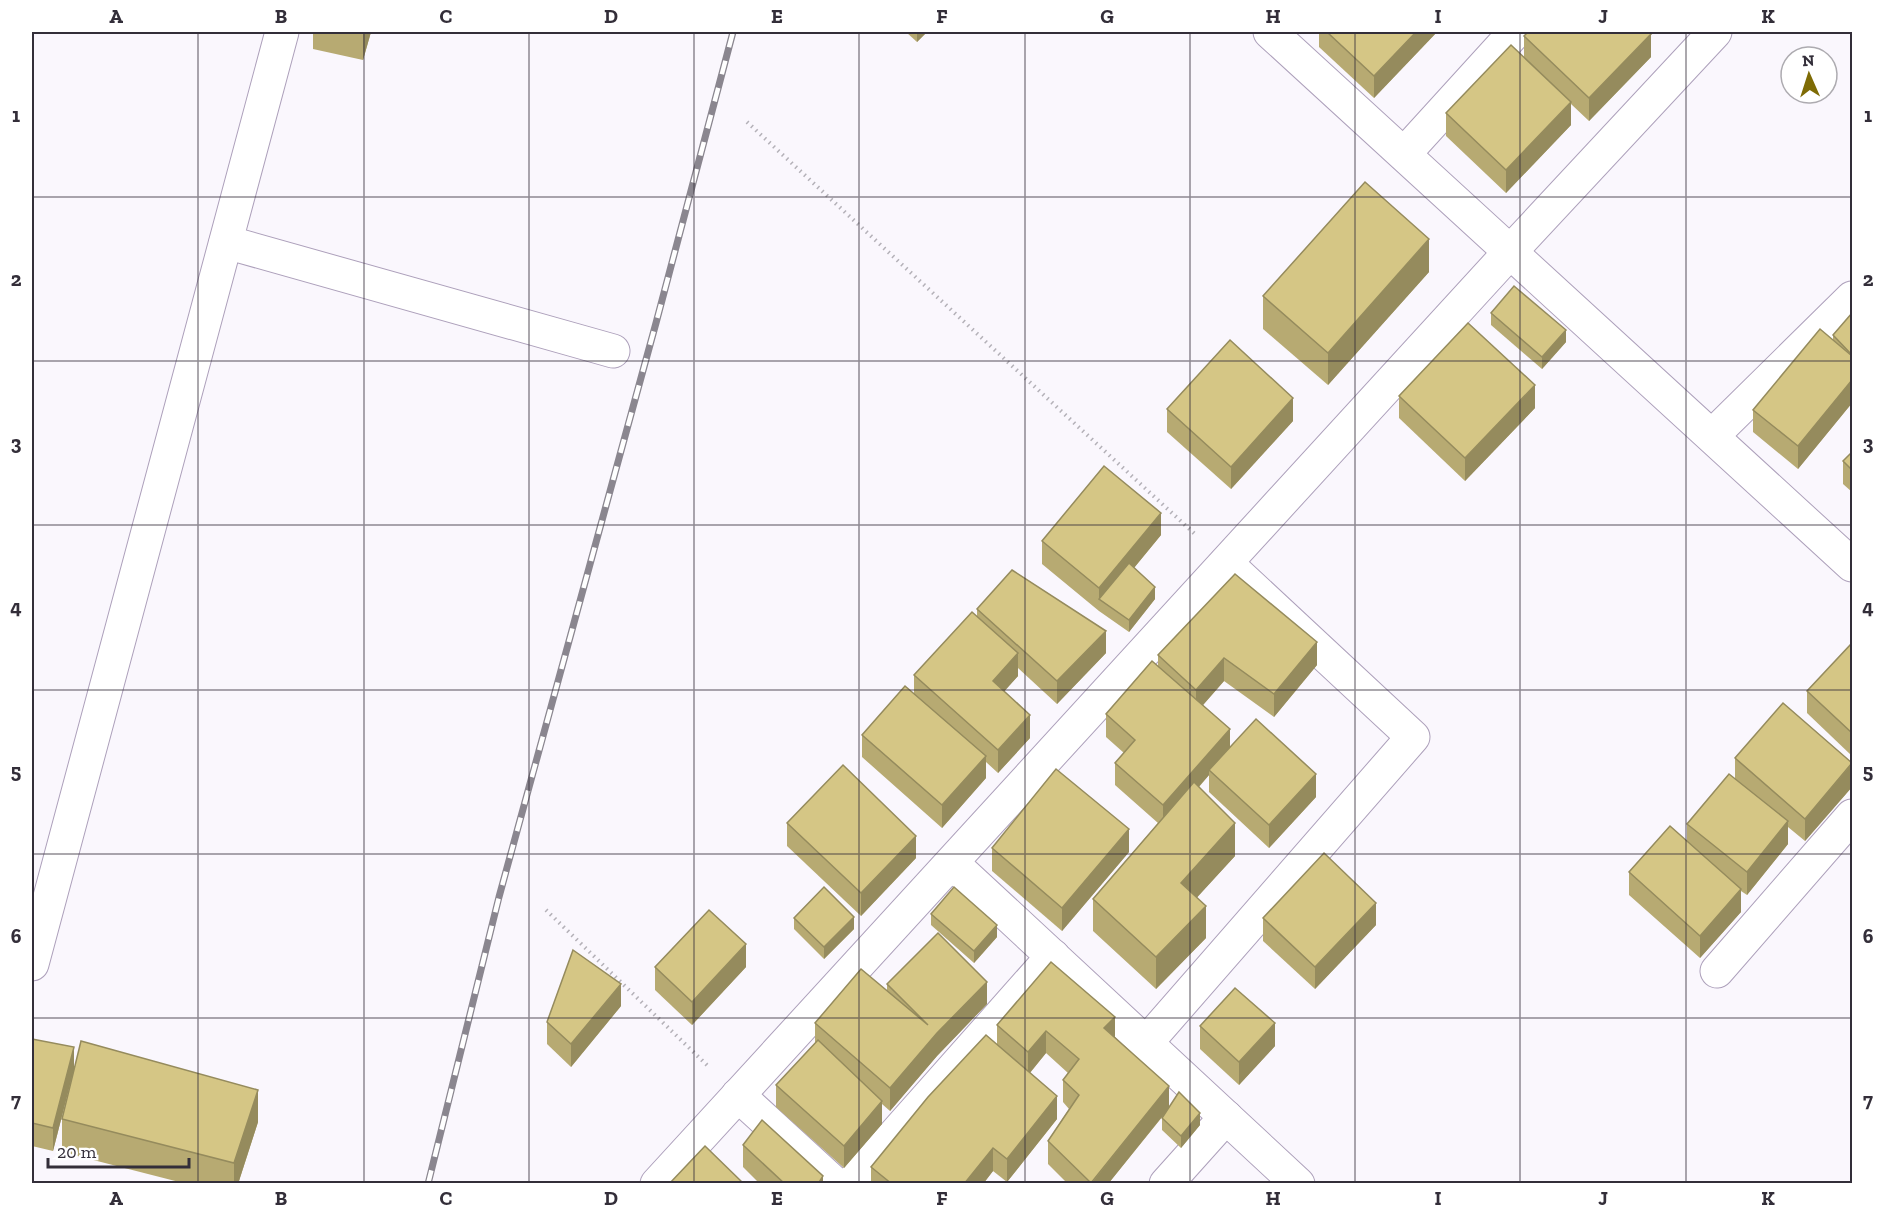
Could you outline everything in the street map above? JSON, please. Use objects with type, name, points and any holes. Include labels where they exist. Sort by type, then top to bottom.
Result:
[{"type":"street","points":[[32,964],[282,32]]},
{"type":"street","points":[[1404,154],[1515,32]]},
{"type":"street","points":[[657,1184],[1510,252],[1715,32]]},
{"type":"street","points":[[1289,38],[1404,154],[1852,565]]},
{"type":"street","points":[[226,242],[613,351]]},
{"type":"street","points":[[1712,436],[1852,298]]},
{"type":"street","points":[[1146,1043],[1413,737],[1226,563]]},
{"type":"street","points":[[1717,971],[1852,816]]},
{"type":"street","points":[[952,863],[1298,1184]]},
{"type":"street","points":[[851,1184],[1053,956]]},
{"type":"street","points":[[738,1095],[835,1184]]},
{"type":"street","points":[[1166,1184],[1226,1117]]},
{"type":"path","points":[[747,122],[1226,563]]},
{"type":"path","points":[[546,910],[738,1095]]},
{"type":"building","points":[[1327,32],[1416,32],[1374,76]]},
{"type":"building","points":[[1528,32],[1648,32],[1651,34],[1589,98],[1524,36]]},
{"type":"building","points":[[1511,45],[1571,102],[1506,170],[1446,113]]},
{"type":"building","points":[[1365,182],[1429,239],[1328,353],[1263,296]]},
{"type":"building","points":[[1514,286],[1566,330],[1542,357],[1491,313]]},
{"type":"building","points":[[1852,313],[1852,355],[1833,335]]},
{"type":"building","points":[[1468,323],[1535,385],[1465,458],[1399,396]]},
{"type":"building","points":[[1820,329],[1852,356],[1852,380],[1798,446],[1753,410]]},
{"type":"building","points":[[1230,340],[1293,398],[1231,467],[1167,409]]},
{"type":"building","points":[[1852,452],[1852,470],[1843,461]]},
{"type":"building","points":[[1104,466],[1161,513],[1099,588],[1042,541]]},
{"type":"building","points":[[1129,563],[1155,587],[1129,620],[1099,599]]},
{"type":"building","points":[[1012,570],[1106,631],[1057,681],[977,609]]},
{"type":"building","points":[[1235,574],[1317,642],[1274,694],[1224,658],[1196,690],[1158,655]]},
{"type":"building","points":[[972,612],[1018,653],[993,681],[1030,715],[998,750],[914,675]]},
{"type":"building","points":[[1852,643],[1852,733],[1807,691]]},
{"type":"building","points":[[1152,661],[1230,729],[1163,805],[1115,763],[1135,740],[1106,714]]},
{"type":"building","points":[[905,686],[986,756],[942,805],[862,735]]},
{"type":"building","points":[[1783,703],[1852,763],[1805,819],[1735,758]]},
{"type":"building","points":[[1256,719],[1316,774],[1269,825],[1209,770]]},
{"type":"building","points":[[843,765],[916,836],[861,893],[787,823]]},
{"type":"building","points":[[1056,769],[1129,829],[1062,908],[992,848]]},
{"type":"building","points":[[1729,774],[1788,821],[1747,872],[1687,824]]},
{"type":"building","points":[[1194,782],[1235,823],[1181,883],[1206,906],[1156,957],[1093,899]]},
{"type":"building","points":[[1670,826],[1741,889],[1700,936],[1629,872]]},
{"type":"building","points":[[1324,853],[1376,903],[1315,967],[1263,918]]},
{"type":"building","points":[[824,887],[854,917],[824,947],[794,918]]},
{"type":"building","points":[[954,887],[997,925],[974,951],[931,914]]},
{"type":"building","points":[[709,910],[746,944],[692,1002],[655,967]]},
{"type":"building","points":[[938,933],[987,982],[937,1033],[890,1088],[815,1023],[861,969],[928,1025],[887,984]]},
{"type":"building","points":[[573,950],[621,984],[571,1044],[547,1022]]},
{"type":"building","points":[[1051,962],[1115,1017],[1104,1028],[1169,1086],[1091,1183],[1048,1141],[1079,1095],[1063,1080],[1079,1059],[1046,1031],[1028,1052],[997,1025]]},
{"type":"building","points":[[1235,988],[1275,1023],[1239,1062],[1200,1026]]},
{"type":"building","points":[[986,1035],[1057,1096],[1007,1159],[993,1148],[964,1184],[892,1184],[871,1167],[928,1097]]},
{"type":"building","points":[[32,1039],[74,1047],[53,1128],[32,1123]]},
{"type":"building","points":[[818,1040],[882,1101],[844,1146],[776,1085]]},
{"type":"building","points":[[81,1041],[258,1090],[234,1163],[62,1119]]},
{"type":"building","points":[[1179,1092],[1200,1113],[1181,1136],[1162,1118]]},
{"type":"building","points":[[762,1120],[823,1176],[818,1184],[785,1184],[743,1145]]},
{"type":"building","points":[[705,1146],[744,1184],[669,1184]]},
{"type":"railway","points":[[428,1184],[499,897],[733,32]]}]
